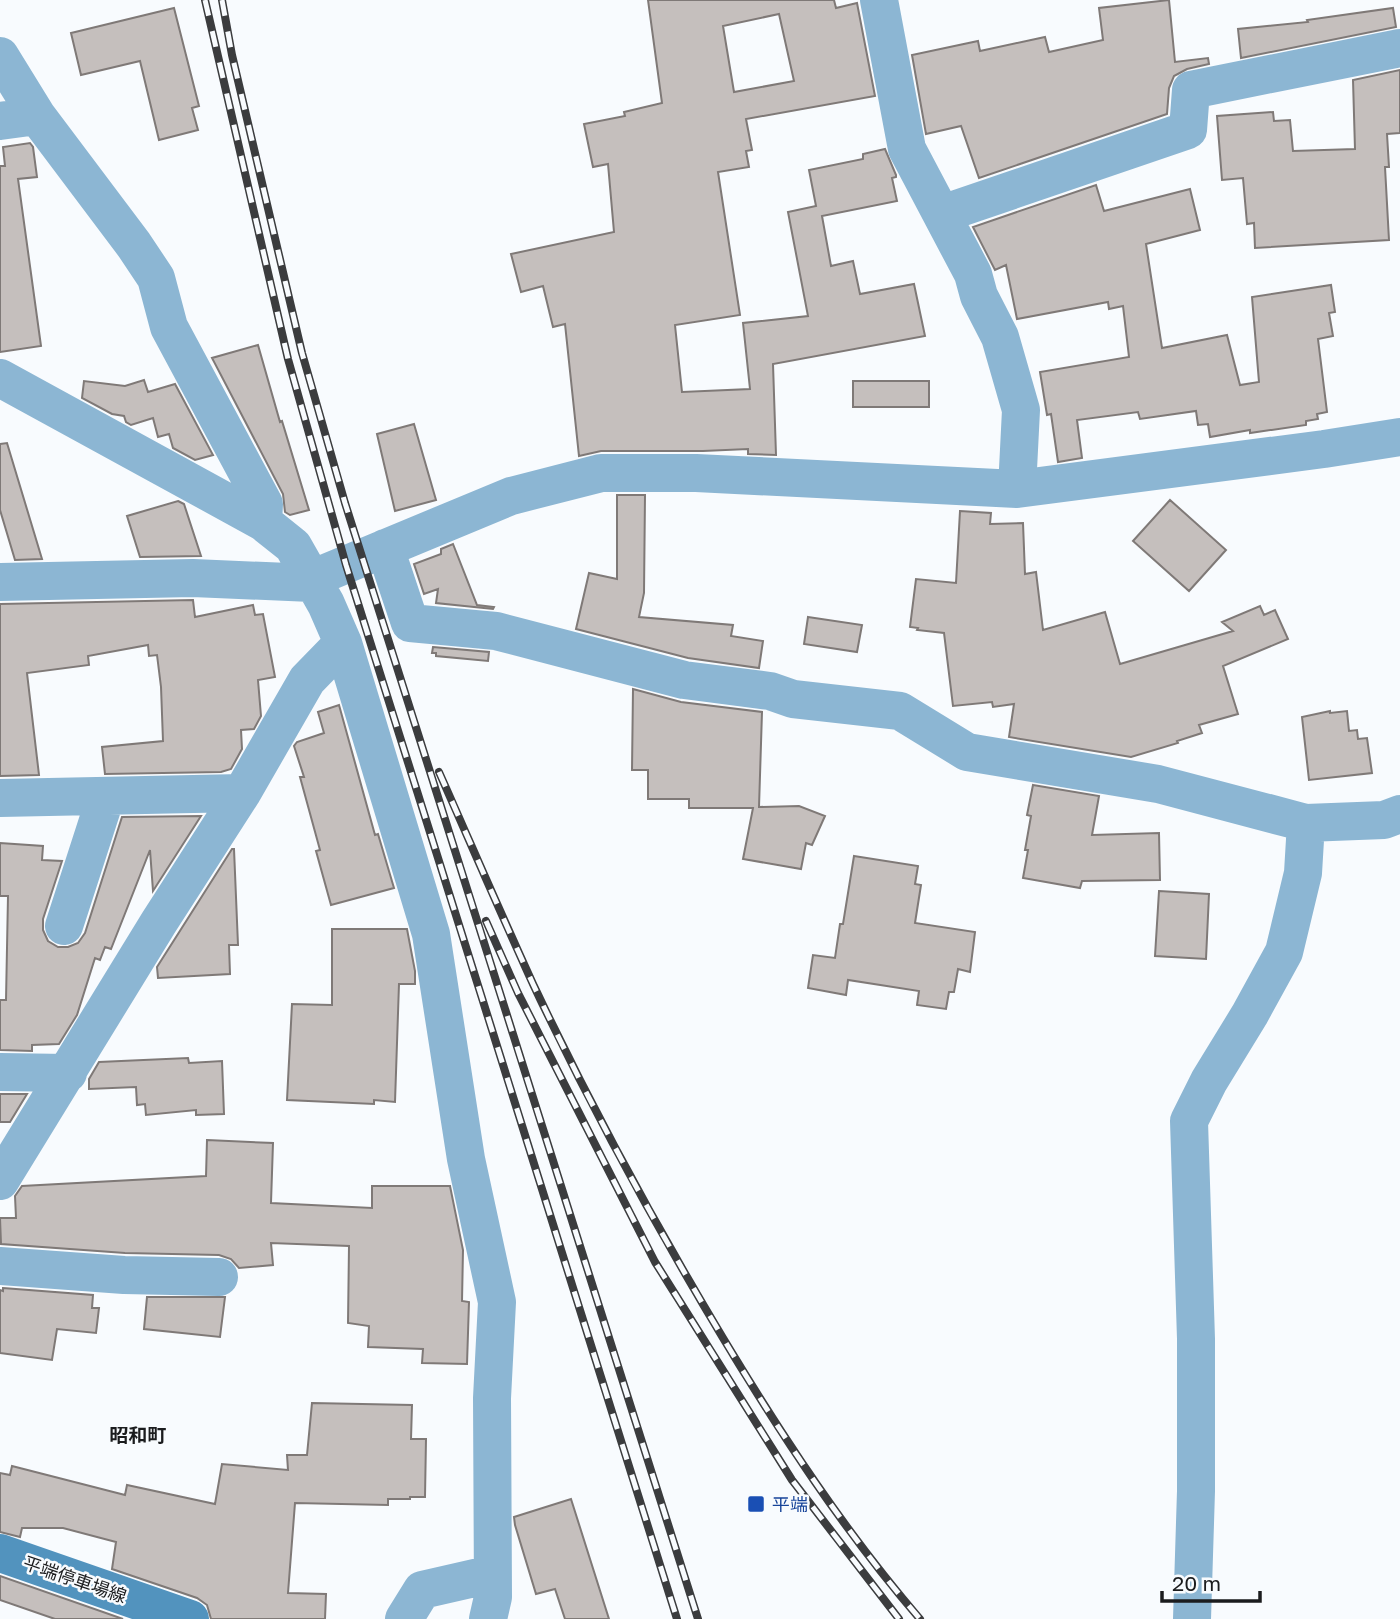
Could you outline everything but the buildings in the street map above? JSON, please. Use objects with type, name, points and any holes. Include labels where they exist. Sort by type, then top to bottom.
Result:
[{"type":"main road","name":"平端停車場線","points":[[0,1553],[190,1619]]},
{"type":"street","points":[[879,0],[907,149],[973,274],[979,296],[1000,337],[1021,410],[1017,489]]},
{"type":"street","points":[[942,214],[1188,130],[1191,90],[1400,48]]},
{"type":"street","points":[[0,56],[18,118],[134,245],[156,278],[169,327],[264,503],[263,522]]},
{"type":"street","points":[[0,378],[263,522],[293,546],[326,604],[343,643],[431,934],[466,1159],[497,1302],[492,1398],[493,1597],[488,1619]]},
{"type":"street","points":[[0,582],[193,578],[312,583],[328,572],[511,496],[601,473],[696,473],[1017,489],[1400,437]]},
{"type":"street","points":[[385,548],[410,623],[496,631],[684,681],[770,691],[793,699],[900,711],[967,751],[1158,784],[1307,822],[1384,820],[1400,814]]},
{"type":"street","points":[[0,1181],[159,922],[243,793],[307,681],[343,643]]},
{"type":"street","points":[[0,798],[243,793]]},
{"type":"street","points":[[64,926],[106,796]]},
{"type":"street","points":[[1192,1619],[1196,1491],[1196,1339],[1189,1121],[1209,1081],[1284,952],[1303,873],[1307,822]]},
{"type":"street","points":[[0,1072],[68,1073]]},
{"type":"street","points":[[0,1266],[124,1275],[219,1277]]},
{"type":"street","points":[[404,1619],[422,1591],[492,1574]]},
{"type":"railway","points":[[205,0],[288,359],[346,565],[677,1619]]},
{"type":"railway","points":[[222,0],[232,55],[302,353],[345,503],[698,1619]]},
{"type":"railway","points":[[439,772],[555,1029],[600,1119],[672,1251],[791,1447],[840,1518],[920,1619]]},
{"type":"railway","points":[[486,921],[518,993],[655,1262],[792,1480],[899,1619]]},
{"type":"place","name":"平端","points":[[756,1504]]},
{"type":"district","name":"昭和町","points":[[138,1434]]}]
